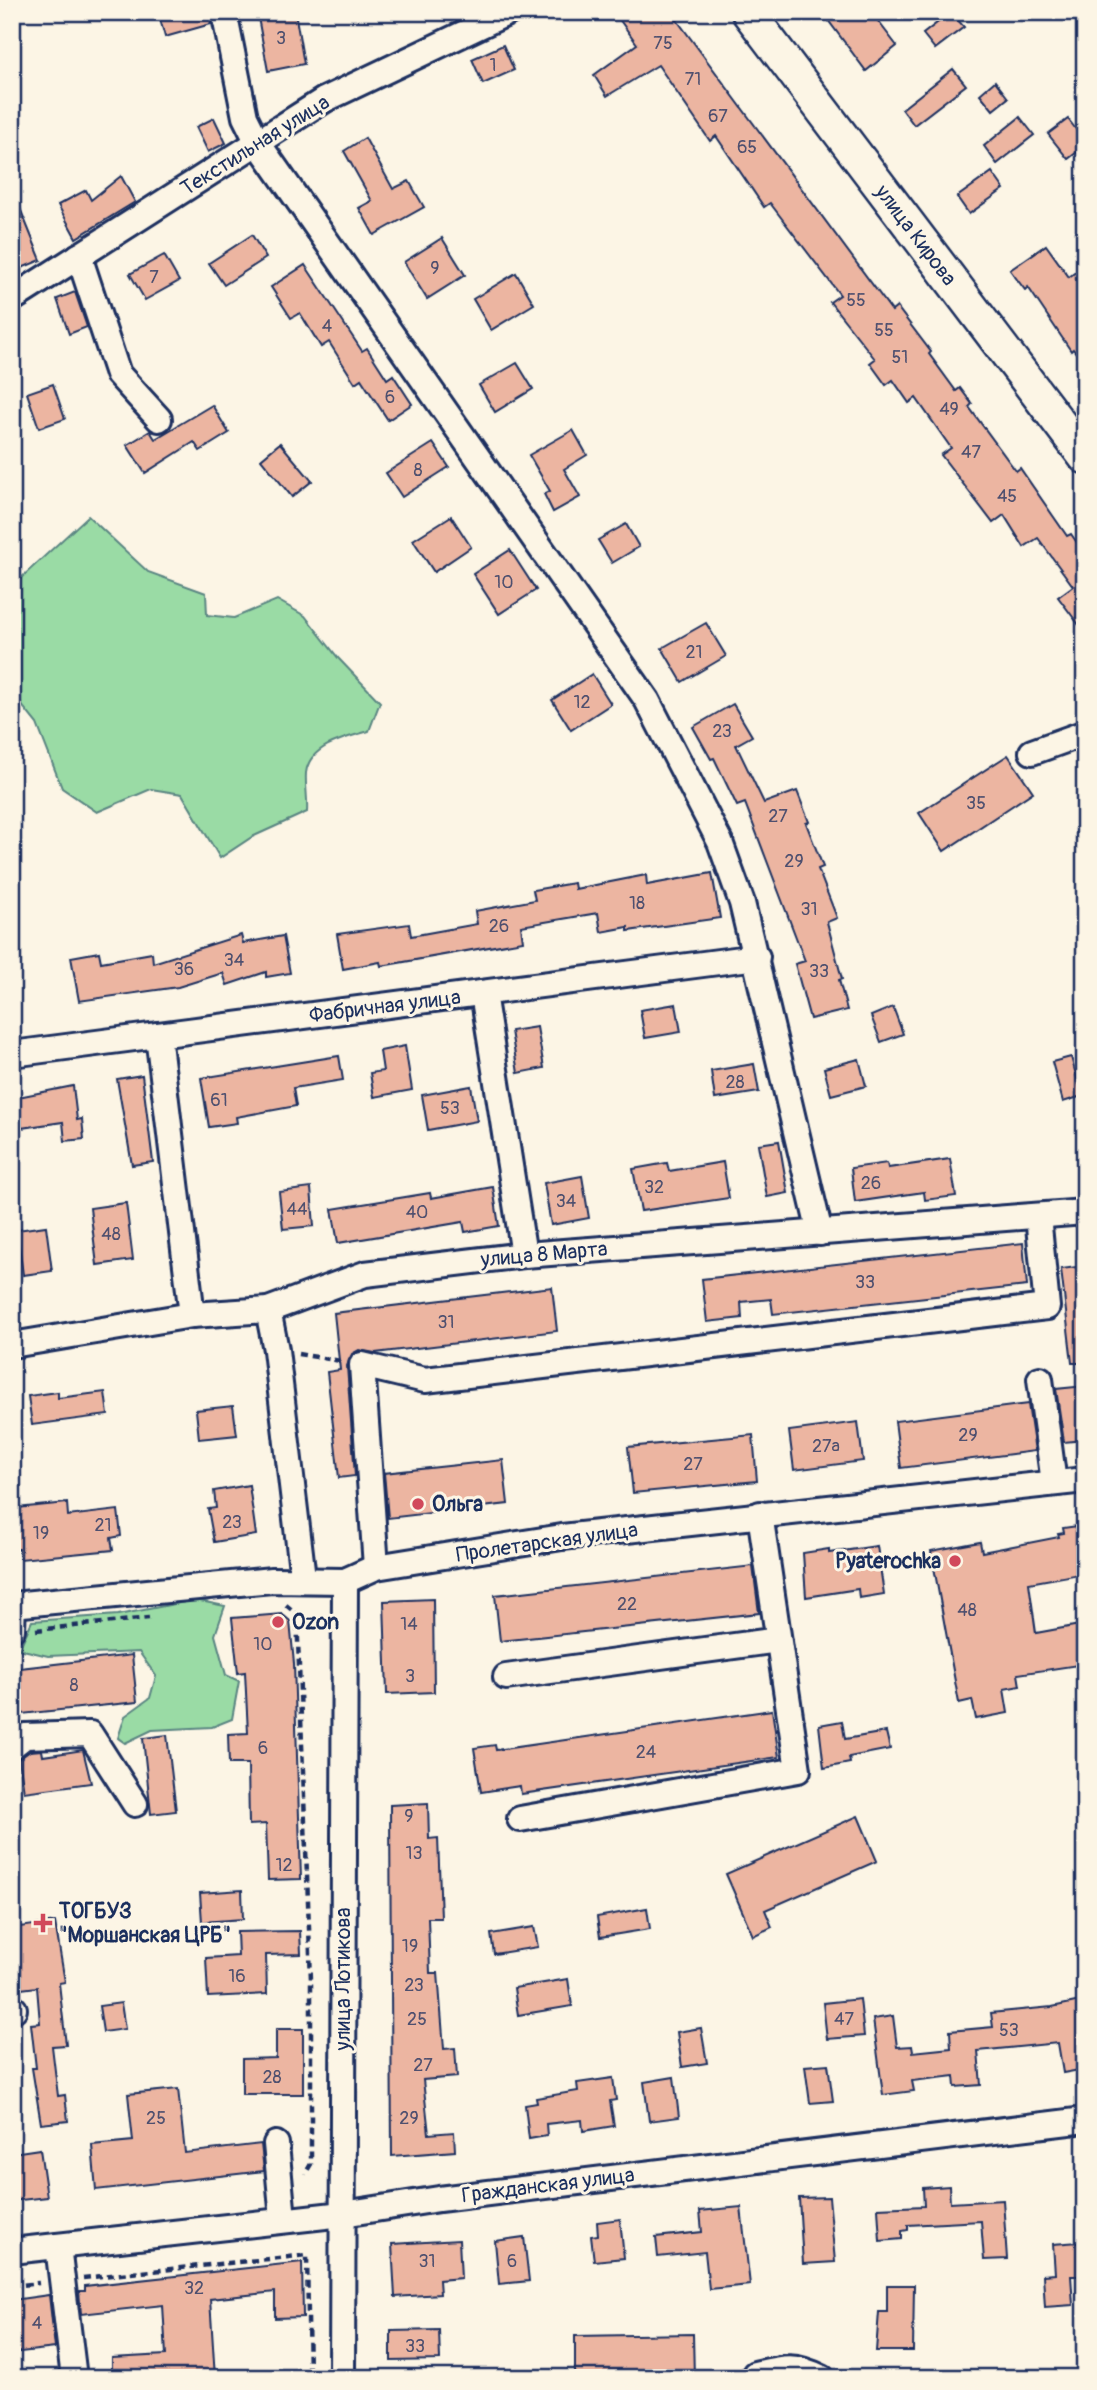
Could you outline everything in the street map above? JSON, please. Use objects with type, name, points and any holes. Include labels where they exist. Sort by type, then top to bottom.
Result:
[{"type":"main road","name":"улица Кирова","points":[[748,12],[1085,457]]},
{"type":"street","points":[[224,12],[245,117],[258,143],[647,700],[720,842],[743,903],[757,957],[820,1233]]},
{"type":"street","name":"Текстильная улица","points":[[12,299],[324,100],[509,12]]},
{"type":"street","points":[[79,256],[118,374],[159,419]]},
{"type":"street","points":[[1032,752],[1085,733]]},
{"type":"street","name":"Фабричная улица","points":[[12,1054],[757,957]]},
{"type":"street","points":[[483,993],[524,1255]]},
{"type":"street","points":[[158,1035],[192,1315]]},
{"type":"street","name":"улица 8 Марта","points":[[12,1345],[192,1315],[268,1310],[365,1274],[524,1255],[1085,1212]]},
{"type":"street","points":[[376,1567],[362,1365],[425,1380],[1047,1307],[1038,1216]]},
{"type":"street","points":[[268,1310],[276,1350],[303,1578]]},
{"type":"street","points":[[1040,1379],[1054,1483]]},
{"type":"street","name":"Пролетарская улица","points":[[13,1605],[303,1578],[345,1581],[376,1567],[562,1537],[1085,1480]]},
{"type":"street","points":[[520,1819],[797,1770],[760,1514]]},
{"type":"street","name":"улица Лотикова","points":[[342,2378],[345,1581]]},
{"type":"street","points":[[12,1629],[13,1605]]},
{"type":"street","points":[[506,1677],[778,1640]]},
{"type":"street","points":[[12,1746],[25,1736],[90,1734],[135,1804]]},
{"type":"street","name":"Гражданская улица","points":[[12,2251],[343,2214],[439,2199],[1085,2120]]},
{"type":"street","points":[[276,2144],[283,2219]]},
{"type":"street","points":[[58,2246],[74,2378]]},
{"type":"street","points":[[755,2374],[794,2367],[822,2378]]},
{"type":"path","points":[[276,1350],[362,1365]]},
{"type":"path","points":[[282,1604],[289,1605],[297,1614],[300,1669],[311,1980],[311,2164],[305,2174]]},
{"type":"path","points":[[12,2286],[307,2255],[309,2378]]},
{"type":"green space","points":[[88,516],[148,572],[206,593],[207,615],[234,618],[277,600],[305,616],[339,659],[380,702],[369,731],[331,744],[314,755],[306,773],[307,812],[252,837],[220,858],[182,794],[151,789],[97,812],[62,788],[37,724],[12,693],[12,572],[20,579]]},
{"type":"green space","points":[[195,1600],[225,1606],[215,1635],[226,1675],[239,1681],[232,1719],[212,1727],[152,1730],[125,1743],[118,1738],[125,1716],[150,1698],[156,1676],[139,1652],[48,1656],[19,1649],[32,1621],[118,1615]]},
{"type":"building","points":[[158,12],[209,12],[211,24],[165,37]]},
{"type":"building","points":[[257,12],[295,12],[304,64],[268,71]]},
{"type":"building","points":[[614,12],[671,12],[892,311],[897,307],[956,391],[960,388],[972,404],[969,407],[1016,471],[1020,468],[1067,536],[1071,534],[1085,554],[1085,633],[1058,597],[1073,586],[1038,538],[1024,547],[1004,515],[993,523],[941,455],[951,448],[916,398],[909,403],[893,380],[886,385],[870,363],[875,359],[830,302],[840,295],[770,203],[764,207],[716,136],[710,141],[658,65],[607,96],[594,75],[637,44]]},
{"type":"building","points":[[822,12],[871,12],[897,46],[866,71]]},
{"type":"building","points":[[951,12],[964,27],[935,49],[923,34]]},
{"type":"building","points":[[503,45],[514,70],[483,84],[472,59]]},
{"type":"building","points":[[953,69],[966,85],[914,125],[902,109]]},
{"type":"building","points":[[995,81],[1008,98],[993,110],[980,94]]},
{"type":"building","points":[[1020,117],[1034,135],[997,164],[984,146]]},
{"type":"building","points":[[214,118],[226,143],[208,152],[196,127]]},
{"type":"building","points":[[1068,119],[1085,141],[1085,146],[1068,159],[1048,134]]},
{"type":"building","points":[[365,138],[393,189],[409,181],[424,207],[374,235],[359,208],[372,201],[344,151]]},
{"type":"building","points":[[992,172],[1004,189],[969,214],[957,197]]},
{"type":"building","points":[[121,176],[135,202],[76,238],[58,205],[86,190],[91,200]]},
{"type":"building","points":[[12,192],[41,260],[12,272]]},
{"type":"building","points":[[252,235],[266,258],[224,285],[209,263]]},
{"type":"building","points":[[442,238],[465,275],[427,299],[404,262]]},
{"type":"building","points":[[1046,245],[1069,277],[1077,271],[1085,281],[1085,365],[1073,349],[1071,351],[1028,287],[1025,290],[1010,270]]},
{"type":"building","points":[[164,255],[179,281],[145,300],[130,274]]},
{"type":"building","points":[[305,265],[362,351],[367,348],[387,379],[393,375],[412,404],[388,420],[361,379],[355,383],[329,342],[321,347],[300,313],[291,318],[271,287]]},
{"type":"building","points":[[516,273],[534,304],[491,330],[473,299]]},
{"type":"building","points":[[75,292],[87,327],[69,334],[57,299]]},
{"type":"building","points":[[517,363],[533,389],[495,412],[479,385]]},
{"type":"building","points":[[53,384],[65,419],[39,428],[27,393]]},
{"type":"building","points":[[212,405],[229,433],[200,451],[194,442],[145,473],[127,445],[150,431],[155,439]]},
{"type":"building","points":[[573,430],[587,455],[564,469],[580,497],[553,512],[544,494],[550,491],[529,455]]},
{"type":"building","points":[[280,443],[312,481],[292,497],[261,459]]},
{"type":"building","points":[[433,443],[449,467],[402,497],[386,473]]},
{"type":"building","points":[[451,516],[471,547],[434,572],[413,540]]},
{"type":"building","points":[[626,524],[639,547],[612,563],[598,540]]},
{"type":"building","points":[[510,550],[536,590],[499,614],[473,574]]},
{"type":"building","points":[[706,623],[726,656],[682,682],[662,648]]},
{"type":"building","points":[[592,674],[611,704],[571,730],[552,700]]},
{"type":"building","points":[[733,704],[752,736],[736,745],[764,803],[797,791],[809,822],[806,823],[823,867],[818,869],[837,918],[827,922],[847,1010],[810,1019],[795,964],[805,961],[745,803],[737,806],[714,758],[711,759],[693,727]]},
{"type":"building","points":[[1008,755],[1033,792],[944,851],[919,813]]},
{"type":"building","points":[[712,873],[720,918],[628,931],[628,927],[601,932],[598,913],[521,926],[523,941],[381,966],[380,962],[343,969],[337,934],[409,924],[411,936],[477,924],[475,911],[535,900],[533,890],[574,883],[575,889],[646,875],[647,885]]},
{"type":"building","points":[[241,935],[243,943],[283,936],[290,973],[266,977],[266,972],[227,985],[223,973],[178,987],[79,1001],[71,957],[99,952],[101,962],[152,953],[153,963]]},
{"type":"building","points":[[676,1004],[681,1032],[645,1038],[640,1010]]},
{"type":"building","points":[[893,1007],[903,1034],[881,1042],[871,1016]]},
{"type":"building","points":[[537,1027],[544,1068],[518,1073],[511,1031]]},
{"type":"building","points":[[405,1046],[412,1090],[374,1097],[370,1073],[383,1071],[380,1051]]},
{"type":"building","points":[[339,1056],[343,1080],[293,1088],[296,1106],[236,1117],[237,1123],[209,1127],[201,1078]]},
{"type":"building","points":[[1071,1057],[1082,1096],[1063,1102],[1052,1062]]},
{"type":"building","points":[[859,1059],[866,1086],[831,1095],[824,1068]]},
{"type":"building","points":[[754,1064],[759,1092],[715,1099],[711,1071]]},
{"type":"building","points":[[142,1075],[153,1162],[132,1165],[117,1079]]},
{"type":"building","points":[[73,1086],[77,1120],[82,1119],[84,1139],[65,1141],[63,1122],[21,1128],[18,1097]]},
{"type":"building","points":[[471,1086],[477,1121],[428,1130],[422,1095]]},
{"type":"building","points":[[779,1141],[788,1193],[767,1197],[758,1144]]},
{"type":"building","points":[[950,1159],[956,1196],[925,1200],[924,1192],[855,1202],[851,1168],[887,1163],[888,1168]]},
{"type":"building","points":[[723,1162],[729,1198],[641,1211],[633,1169],[667,1163],[669,1171]]},
{"type":"building","points":[[582,1176],[589,1218],[551,1225],[544,1183]]},
{"type":"building","points":[[493,1187],[499,1226],[465,1232],[463,1222],[338,1243],[332,1209],[430,1193],[431,1198]]},
{"type":"building","points":[[311,1188],[314,1226],[283,1229],[279,1192]]},
{"type":"building","points":[[126,1203],[133,1260],[97,1265],[90,1208]]},
{"type":"building","points":[[46,1226],[52,1271],[23,1275],[17,1230]]},
{"type":"building","points":[[1023,1243],[1027,1286],[773,1314],[771,1299],[741,1302],[742,1318],[707,1322],[702,1279]]},
{"type":"building","points":[[1085,1266],[1085,1363],[1072,1363],[1061,1269]]},
{"type":"building","points":[[552,1287],[557,1331],[375,1353],[359,1350],[352,1354],[347,1366],[355,1476],[339,1478],[327,1372],[340,1370],[334,1313]]},
{"type":"building","points":[[1085,1386],[1085,1440],[1064,1442],[1056,1389]]},
{"type":"building","points":[[58,1392],[58,1398],[105,1392],[108,1415],[32,1425],[28,1396]]},
{"type":"building","points":[[1028,1404],[1035,1451],[901,1468],[895,1421]]},
{"type":"building","points":[[233,1406],[237,1435],[199,1439],[196,1410]]},
{"type":"building","points":[[858,1422],[863,1461],[794,1470],[789,1431]]},
{"type":"building","points":[[753,1435],[757,1481],[633,1493],[628,1447]]},
{"type":"building","points":[[503,1460],[508,1504],[388,1518],[384,1473]]},
{"type":"building","points":[[249,1485],[256,1535],[214,1542],[208,1509],[216,1508],[214,1491]]},
{"type":"building","points":[[67,1503],[68,1516],[118,1510],[121,1536],[111,1538],[113,1550],[20,1559],[19,1549],[12,1549],[12,1518],[18,1517],[17,1508]]},
{"type":"building","points":[[1085,1525],[1085,1573],[1029,1583],[1036,1633],[1085,1624],[1085,1664],[1018,1674],[1020,1686],[1004,1689],[1008,1713],[976,1719],[972,1700],[959,1703],[931,1551],[980,1542],[982,1552],[1059,1537],[1058,1534],[1064,1533],[1063,1528]]},
{"type":"building","points":[[877,1546],[884,1594],[859,1598],[858,1589],[806,1597],[803,1553],[829,1549],[829,1553]]},
{"type":"building","points":[[753,1566],[759,1613],[500,1641],[495,1595]]},
{"type":"building","points":[[433,1599],[434,1692],[387,1694],[384,1601]]},
{"type":"building","points":[[282,1614],[290,1621],[294,1664],[301,1879],[268,1880],[266,1824],[249,1825],[248,1764],[229,1764],[228,1734],[248,1733],[245,1672],[238,1673],[232,1618]]},
{"type":"building","points":[[132,1655],[137,1702],[12,1715],[12,1669]]},
{"type":"building","points":[[772,1710],[779,1757],[521,1794],[520,1786],[481,1792],[474,1748],[495,1745],[496,1750]]},
{"type":"building","points":[[842,1721],[845,1739],[886,1732],[890,1749],[849,1757],[850,1763],[824,1768],[819,1725]]},
{"type":"building","points":[[167,1735],[176,1811],[151,1814],[143,1738]]},
{"type":"building","points":[[42,1750],[43,1756],[83,1750],[91,1783],[24,1792],[19,1759],[30,1751]]},
{"type":"building","points":[[428,1803],[429,1839],[438,1838],[441,1918],[428,1918],[430,1973],[438,1973],[444,2049],[455,2048],[457,2077],[423,2080],[429,2134],[454,2132],[455,2151],[392,2156],[390,1805]]},
{"type":"building","points":[[858,1816],[877,1861],[765,1910],[772,1927],[753,1936],[726,1874]]},
{"type":"building","points":[[242,1890],[243,1919],[202,1922],[200,1893]]},
{"type":"building","points":[[647,1908],[650,1929],[600,1937],[597,1917]]},
{"type":"building","points":[[55,1922],[65,1982],[59,1983],[66,2045],[52,2046],[58,2096],[65,2095],[68,2121],[41,2124],[32,2068],[36,2068],[31,2024],[40,2023],[37,1987],[12,1990],[12,1928]]},
{"type":"building","points":[[534,1927],[538,1947],[494,1954],[491,1934]]},
{"type":"building","points":[[300,1931],[301,1954],[266,1955],[267,1994],[208,1997],[206,1958],[238,1956],[237,1932]]},
{"type":"building","points":[[568,1979],[572,2006],[518,2015],[514,1988]]},
{"type":"building","points":[[860,1999],[864,2036],[827,2039],[823,2003]]},
{"type":"building","points":[[1085,2000],[1085,2069],[1063,2073],[1058,2043],[978,2051],[981,2085],[955,2087],[954,2076],[912,2081],[914,2091],[883,2095],[873,2019],[893,2016],[897,2047],[912,2046],[913,2052],[951,2048],[950,2031],[993,2027],[991,2013],[1052,2007]]},
{"type":"building","points":[[121,2003],[125,2029],[103,2032],[99,2006]]},
{"type":"building","points":[[701,2028],[707,2063],[682,2067],[677,2032]]},
{"type":"building","points":[[276,2029],[303,2029],[303,2094],[242,2094],[242,2059],[276,2058]]},
{"type":"building","points":[[828,2064],[833,2101],[810,2103],[805,2066]]},
{"type":"building","points":[[674,2077],[679,2117],[649,2121],[644,2082]]},
{"type":"building","points":[[613,2078],[616,2100],[610,2101],[614,2126],[583,2131],[582,2120],[546,2124],[547,2136],[529,2139],[525,2105],[537,2103],[536,2098],[578,2091],[577,2083]]},
{"type":"building","points":[[178,2089],[185,2153],[261,2144],[264,2171],[96,2190],[92,2145],[133,2141],[128,2094]]},
{"type":"building","points":[[40,2149],[47,2197],[12,2201],[12,2153]]},
{"type":"building","points":[[949,2186],[950,2203],[1003,2200],[1007,2259],[984,2260],[981,2221],[908,2225],[908,2230],[902,2231],[902,2239],[880,2241],[878,2208],[924,2206],[923,2188]]},
{"type":"building","points":[[829,2197],[835,2262],[803,2264],[799,2198]]},
{"type":"building","points":[[741,2207],[750,2285],[709,2289],[705,2252],[658,2257],[656,2237],[702,2232],[700,2211]]},
{"type":"building","points":[[620,2219],[624,2258],[594,2261],[591,2236],[598,2235],[597,2222]]},
{"type":"building","points":[[524,2237],[529,2281],[499,2284],[495,2241]]},
{"type":"building","points":[[459,2240],[461,2278],[439,2280],[440,2294],[395,2297],[392,2244]]},
{"type":"building","points":[[1079,2242],[1081,2276],[1071,2276],[1073,2305],[1045,2307],[1043,2275],[1055,2274],[1053,2244]]},
{"type":"building","points":[[302,2262],[303,2317],[275,2318],[275,2292],[210,2299],[215,2378],[112,2378],[112,2358],[166,2355],[163,2305],[81,2314],[79,2291],[85,2291],[85,2286]]},
{"type":"building","points":[[887,2285],[914,2285],[913,2351],[876,2351],[879,2312],[887,2312]]},
{"type":"building","points":[[49,2295],[55,2348],[12,2353],[12,2300]]},
{"type":"building","points":[[439,2330],[440,2360],[391,2361],[391,2331]]},
{"type":"building","points":[[693,2334],[694,2378],[575,2378],[575,2336]]},
{"type":"place","name":"Ольга","points":[[418,1504]]},
{"type":"place","name":"Pyaterochka","points":[[955,1561]]},
{"type":"place","name":"Ozon","points":[[278,1622]]},
{"type":"place","name":"ТОГБУЗ \"Моршанская ЦРБ\"","points":[[43,1923]]}]
